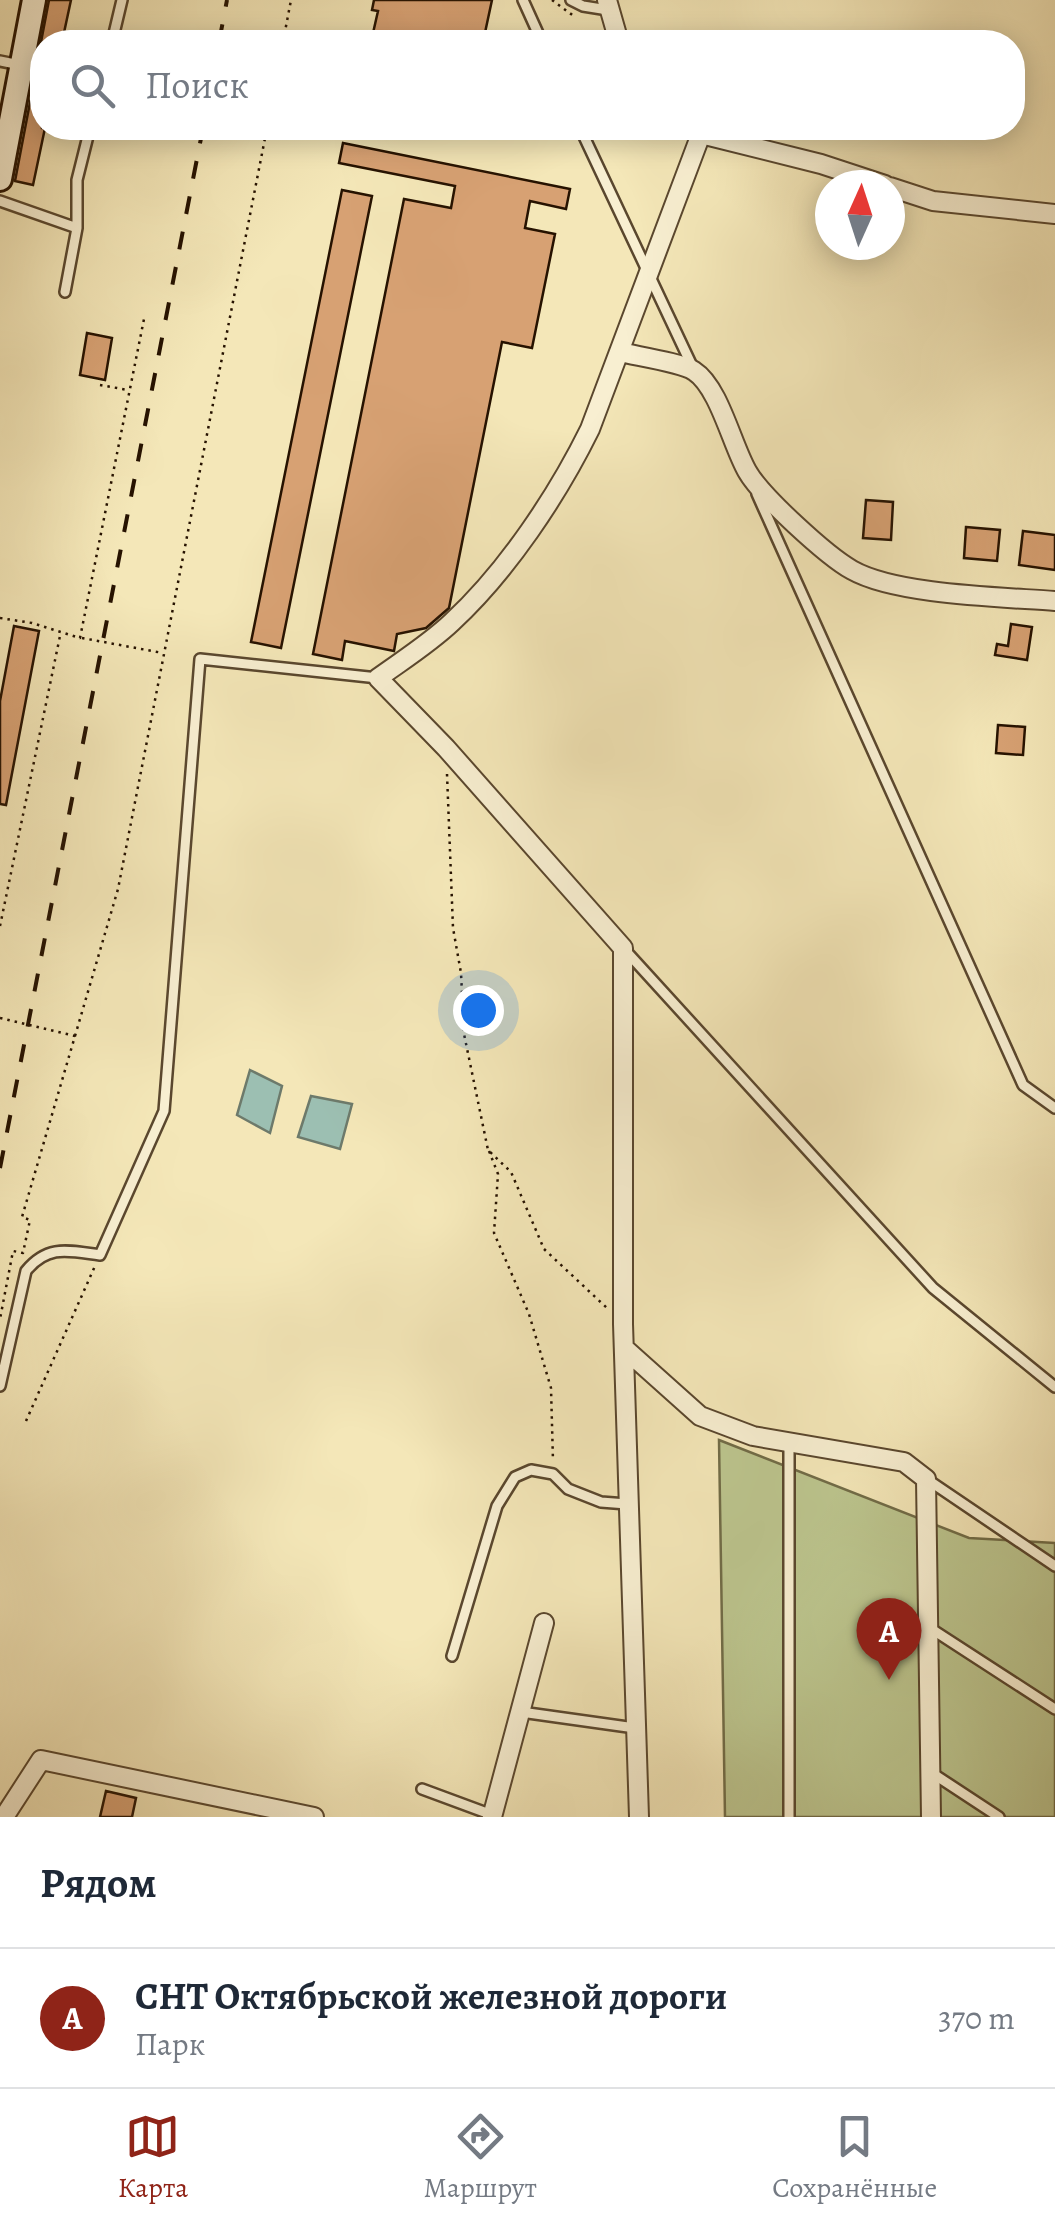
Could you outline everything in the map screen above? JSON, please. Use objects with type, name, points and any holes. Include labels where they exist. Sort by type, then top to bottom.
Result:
[{"type":"main road","points":[[0,179],[10,63],[34,0]]},
{"type":"street","points":[[608,5],[616,30]]},
{"type":"street","points":[[639,1817],[623,1324],[623,948],[446,748],[378,678],[451,623],[496,574],[570,470],[590,429],[648,278],[694,140]]},
{"type":"street","points":[[731,140],[839,170]]},
{"type":"street","points":[[905,192],[933,201],[1055,214]]},
{"type":"street","points":[[620,352],[694,371],[715,397],[748,473],[786,516],[852,570],[887,582],[947,592],[1055,601]]},
{"type":"street","points":[[624,1348],[700,1416],[753,1436],[904,1462],[926,1479],[931,1817]]},
{"type":"street","points":[[494,1816],[544,1623]]},
{"type":"street","points":[[4,1817],[42,1760],[314,1816]]},
{"type":"lane","points":[[115,30],[122,0]]},
{"type":"lane","points":[[523,0],[537,30]]},
{"type":"lane","points":[[571,0],[583,6],[608,5]]},
{"type":"lane","points":[[64,292],[77,228],[76,180],[87,140]]},
{"type":"lane","points":[[585,140],[694,371]]},
{"type":"lane","points":[[0,201],[77,228]]},
{"type":"lane","points":[[748,473],[1023,1085],[1055,1108]]},
{"type":"lane","points":[[0,1386],[26,1271],[38,1256],[63,1250],[100,1256],[164,1111],[200,659],[378,678]]},
{"type":"lane","points":[[623,948],[932,1288],[1055,1387]]},
{"type":"lane","points":[[789,1442],[789,1817]]},
{"type":"lane","points":[[452,1656],[497,1506],[515,1477],[531,1470],[553,1474],[568,1489],[602,1502],[627,1504]]},
{"type":"lane","points":[[926,1479],[1055,1566]]},
{"type":"lane","points":[[928,1626],[1055,1709]]},
{"type":"lane","points":[[520,1712],[637,1728]]},
{"type":"lane","points":[[930,1772],[999,1817]]},
{"type":"lane","points":[[422,1790],[494,1816]]},
{"type":"path","points":[[285,30],[291,0]]},
{"type":"path","points":[[0,1319],[14,1251],[23,1253],[30,1220],[22,1217],[118,889],[264,140]]},
{"type":"path","points":[[80,638],[144,319]]},
{"type":"path","points":[[100,385],[130,390]]},
{"type":"path","points":[[0,618],[32,623],[60,634],[164,653]]},
{"type":"path","points":[[0,926],[60,634]]},
{"type":"path","points":[[446,748],[453,928],[461,973],[464,1034],[488,1150],[498,1174],[494,1232],[529,1314],[550,1388],[553,1474]]},
{"type":"path","points":[[0,1018],[74,1036]]},
{"type":"path","points":[[488,1150],[512,1172],[544,1248],[623,1324]]},
{"type":"path","points":[[26,1422],[100,1256]]},
{"type":"green space","points":[[719,1440],[969,1538],[1055,1543],[1055,1817],[725,1817]]},
{"type":"shaded area","points":[[250,1070],[282,1086],[270,1133],[237,1115]]},
{"type":"shaded area","points":[[311,1096],[352,1104],[340,1149],[298,1137]]},
{"type":"building","points":[[49,0],[71,0],[65,30],[43,30]]},
{"type":"building","points":[[374,0],[492,0],[486,30],[374,30],[378,11],[372,10]]},
{"type":"building","points":[[30,102],[30,140],[42,140],[33,185],[15,181]]},
{"type":"building","points":[[343,143],[570,189],[566,209],[530,201],[525,228],[555,234],[532,348],[502,342],[449,608],[426,628],[397,634],[394,651],[345,641],[342,660],[313,654],[404,199],[451,208],[455,186],[339,163]]},
{"type":"building","points":[[342,190],[372,196],[281,648],[251,642]]},
{"type":"building","points":[[87,333],[112,338],[105,380],[80,375]]},
{"type":"building","points":[[866,500],[893,502],[891,540],[863,538]]},
{"type":"building","points":[[966,527],[1000,530],[997,561],[964,558]]},
{"type":"building","points":[[1023,531],[1055,535],[1055,570],[1019,565]]},
{"type":"building","points":[[1011,624],[1032,627],[1027,660],[995,655],[997,644],[1008,646]]},
{"type":"building","points":[[14,626],[39,631],[6,805],[0,804],[0,701]]},
{"type":"building","points":[[998,725],[1025,727],[1023,755],[996,753]]},
{"type":"building","points":[[106,1791],[136,1798],[132,1817],[100,1817]]},
{"type":"railway","points":[[221,30],[227,0]]},
{"type":"railway","points":[[0,1168],[201,140]]},
{"type":"place","name":"СНТ Октябрьской железной дороги","points":[[889,1680]]}]
